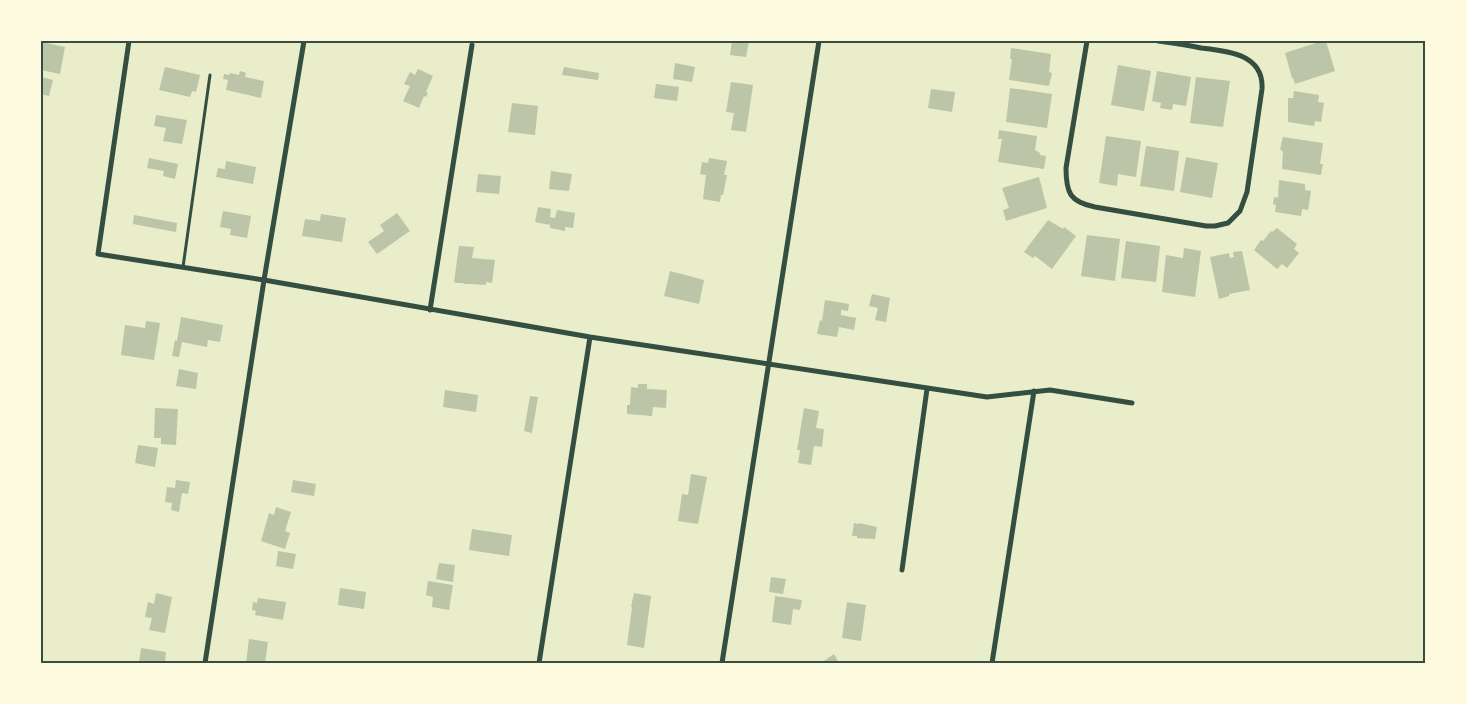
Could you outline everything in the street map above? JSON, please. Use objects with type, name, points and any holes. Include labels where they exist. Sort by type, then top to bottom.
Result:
[{"type":"street","points":[[129,41],[98,254],[264,280],[590,337],[987,397],[1050,390],[1132,403]]},
{"type":"street","points":[[205,663],[264,280],[304,41]]},
{"type":"street","points":[[722,663],[820,41]]},
{"type":"street","points":[[1087,41],[1066,168],[1066,180],[1069,191],[1075,201],[1084,205],[1206,226],[1228,223],[1240,211],[1247,192],[1262,89],[1262,74],[1246,57],[1229,52],[1158,41]]},
{"type":"street","points":[[430,310],[472,45]]},
{"type":"street","points":[[539,663],[590,337]]},
{"type":"street","points":[[902,570],[927,388]]},
{"type":"street","points":[[992,663],[1034,391]]},
{"type":"lane","points":[[183,268],[210,75]]},
{"type":"building","points":[[732,41],[749,41],[746,57],[730,55]]},
{"type":"building","points":[[1326,41],[1335,71],[1295,84],[1285,53]]},
{"type":"building","points":[[41,42],[65,47],[60,74],[41,70]]},
{"type":"building","points":[[1011,48],[1051,54],[1049,72],[1052,73],[1049,86],[1009,80],[1012,59],[1010,59]]},
{"type":"building","points":[[675,63],[695,67],[692,82],[673,79]]},
{"type":"building","points":[[1118,65],[1151,71],[1144,111],[1111,105]]},
{"type":"building","points":[[165,67],[200,75],[196,92],[192,91],[190,97],[159,90]]},
{"type":"building","points":[[564,67],[599,73],[598,80],[562,75]]},
{"type":"building","points":[[418,69],[433,76],[426,92],[428,93],[426,97],[424,96],[419,108],[403,101],[410,86],[404,84],[410,72],[415,75]]},
{"type":"building","points":[[240,71],[246,73],[245,77],[264,81],[261,98],[226,90],[228,80],[223,79],[224,74],[239,75]]},
{"type":"building","points":[[1157,71],[1191,77],[1186,106],[1173,104],[1172,110],[1160,108],[1161,103],[1152,101]]},
{"type":"building","points":[[41,77],[53,80],[49,96],[41,94]]},
{"type":"building","points":[[1196,77],[1230,81],[1223,127],[1190,123]]},
{"type":"building","points":[[731,82],[753,85],[746,132],[731,130],[734,113],[726,112]]},
{"type":"building","points":[[656,84],[679,87],[677,101],[654,98]]},
{"type":"building","points":[[1010,88],[1052,94],[1047,128],[1006,122]]},
{"type":"building","points":[[931,89],[955,92],[952,112],[928,108]]},
{"type":"building","points":[[1294,91],[1319,95],[1318,102],[1324,103],[1321,122],[1315,121],[1314,126],[1288,122],[1288,98],[1293,98]]},
{"type":"building","points":[[512,103],[538,106],[535,135],[508,132]]},
{"type":"building","points":[[156,115],[187,120],[182,144],[163,141],[166,128],[154,126]]},
{"type":"building","points":[[999,130],[1037,136],[1035,150],[1040,155],[1046,156],[1044,169],[998,162],[1002,139],[998,139]]},
{"type":"building","points":[[1106,136],[1141,141],[1136,177],[1118,174],[1117,186],[1099,183]]},
{"type":"building","points":[[1283,137],[1323,143],[1320,164],[1323,164],[1321,175],[1282,169],[1283,152],[1280,149]]},
{"type":"building","points":[[1146,146],[1179,151],[1174,191],[1140,186]]},
{"type":"building","points":[[1186,157],[1218,163],[1212,198],[1180,192]]},
{"type":"building","points":[[149,158],[178,164],[175,179],[163,176],[164,171],[147,168]]},
{"type":"building","points":[[709,158],[727,161],[724,175],[727,175],[720,202],[703,199],[706,175],[700,174],[702,162],[708,163]]},
{"type":"building","points":[[226,161],[256,167],[253,184],[216,177],[218,168],[225,169]]},
{"type":"building","points":[[551,171],[572,174],[569,191],[549,189]]},
{"type":"building","points":[[478,174],[501,176],[499,194],[476,192]]},
{"type":"building","points":[[1039,177],[1047,208],[1006,221],[1003,210],[1009,208],[1002,188]]},
{"type":"building","points":[[1279,180],[1305,184],[1305,190],[1311,191],[1308,210],[1302,209],[1301,216],[1275,212],[1276,205],[1273,204],[1274,197],[1278,198]]},
{"type":"building","points":[[538,207],[551,209],[550,217],[555,218],[557,210],[575,213],[573,228],[565,227],[565,231],[535,222]]},
{"type":"building","points":[[223,211],[251,216],[247,238],[230,235],[231,229],[220,227]]},
{"type":"building","points":[[397,213],[410,231],[377,254],[368,242],[384,231],[380,225]]},
{"type":"building","points":[[321,214],[346,218],[342,242],[302,236],[305,219],[320,221]]},
{"type":"building","points":[[134,215],[177,223],[176,232],[133,224]]},
{"type":"building","points":[[1048,220],[1063,229],[1064,227],[1076,236],[1052,269],[1035,256],[1033,258],[1024,252]]},
{"type":"building","points":[[1277,228],[1297,244],[1294,249],[1299,253],[1287,268],[1282,264],[1277,269],[1254,250],[1261,240],[1263,241],[1271,231]]},
{"type":"building","points":[[1087,235],[1120,239],[1115,281],[1081,276]]},
{"type":"building","points":[[1126,241],[1160,246],[1156,282],[1121,278]]},
{"type":"building","points":[[459,246],[474,247],[472,258],[495,260],[492,283],[486,282],[486,285],[454,282]]},
{"type":"building","points":[[1184,248],[1201,251],[1195,297],[1162,292],[1166,255],[1183,258]]},
{"type":"building","points":[[1242,251],[1250,290],[1229,294],[1229,296],[1219,299],[1210,257],[1229,253],[1230,258],[1234,257],[1233,252]]},
{"type":"building","points":[[670,271],[704,280],[699,304],[664,296]]},
{"type":"building","points":[[872,294],[890,298],[886,322],[875,320],[878,308],[869,306]]},
{"type":"building","points":[[825,300],[849,304],[848,311],[841,310],[841,315],[856,318],[854,330],[839,327],[837,337],[817,334],[820,320],[822,321]]},
{"type":"building","points":[[181,317],[223,325],[220,342],[208,340],[207,347],[182,342],[179,357],[172,356]]},
{"type":"building","points":[[146,321],[160,323],[154,360],[121,355],[125,325],[145,328]]},
{"type":"building","points":[[179,369],[198,373],[196,389],[176,386]]},
{"type":"building","points":[[638,384],[647,384],[647,389],[667,390],[666,408],[653,407],[652,416],[627,414],[627,405],[630,405],[631,387],[638,388]]},
{"type":"building","points":[[445,390],[478,395],[476,412],[443,407]]},
{"type":"building","points":[[530,396],[538,397],[532,433],[524,431]]},
{"type":"building","points":[[155,408],[178,409],[176,445],[161,444],[161,438],[154,438]]},
{"type":"building","points":[[804,408],[819,411],[816,428],[824,429],[822,447],[814,446],[811,465],[798,463],[800,450],[797,450]]},
{"type":"building","points":[[138,445],[158,448],[155,467],[135,463]]},
{"type":"building","points":[[691,474],[707,477],[698,524],[678,521],[682,494],[688,495]]},
{"type":"building","points":[[176,480],[190,482],[188,494],[182,493],[179,512],[171,510],[172,503],[165,502],[167,487],[175,488]]},
{"type":"building","points":[[293,480],[316,484],[314,496],[291,492]]},
{"type":"building","points":[[276,507],[291,512],[285,531],[290,533],[285,549],[261,541],[269,513],[274,515]]},
{"type":"building","points":[[854,523],[877,527],[875,539],[852,536]]},
{"type":"building","points":[[472,529],[512,535],[509,556],[469,550]]},
{"type":"building","points":[[278,551],[296,554],[293,569],[276,566]]},
{"type":"building","points":[[439,563],[455,565],[453,582],[436,579]]},
{"type":"building","points":[[771,577],[786,579],[783,594],[769,592]]},
{"type":"building","points":[[428,581],[453,585],[449,610],[432,607],[433,597],[426,595]]},
{"type":"building","points":[[340,588],[366,592],[364,609],[338,605]]},
{"type":"building","points":[[156,593],[172,597],[165,633],[149,630],[152,618],[145,617],[148,602],[154,604]]},
{"type":"building","points":[[634,593],[651,596],[644,648],[627,645]]},
{"type":"building","points":[[775,596],[802,600],[800,610],[793,609],[791,625],[772,622]]},
{"type":"building","points":[[258,598],[286,602],[283,620],[255,615],[256,611],[252,610],[253,602],[257,603]]},
{"type":"building","points":[[847,602],[866,605],[861,641],[842,638]]},
{"type":"building","points":[[249,639],[268,642],[265,663],[246,663]]},
{"type":"building","points":[[141,648],[166,652],[165,663],[139,663]]},
{"type":"building","points":[[834,654],[839,663],[821,663]]}]
